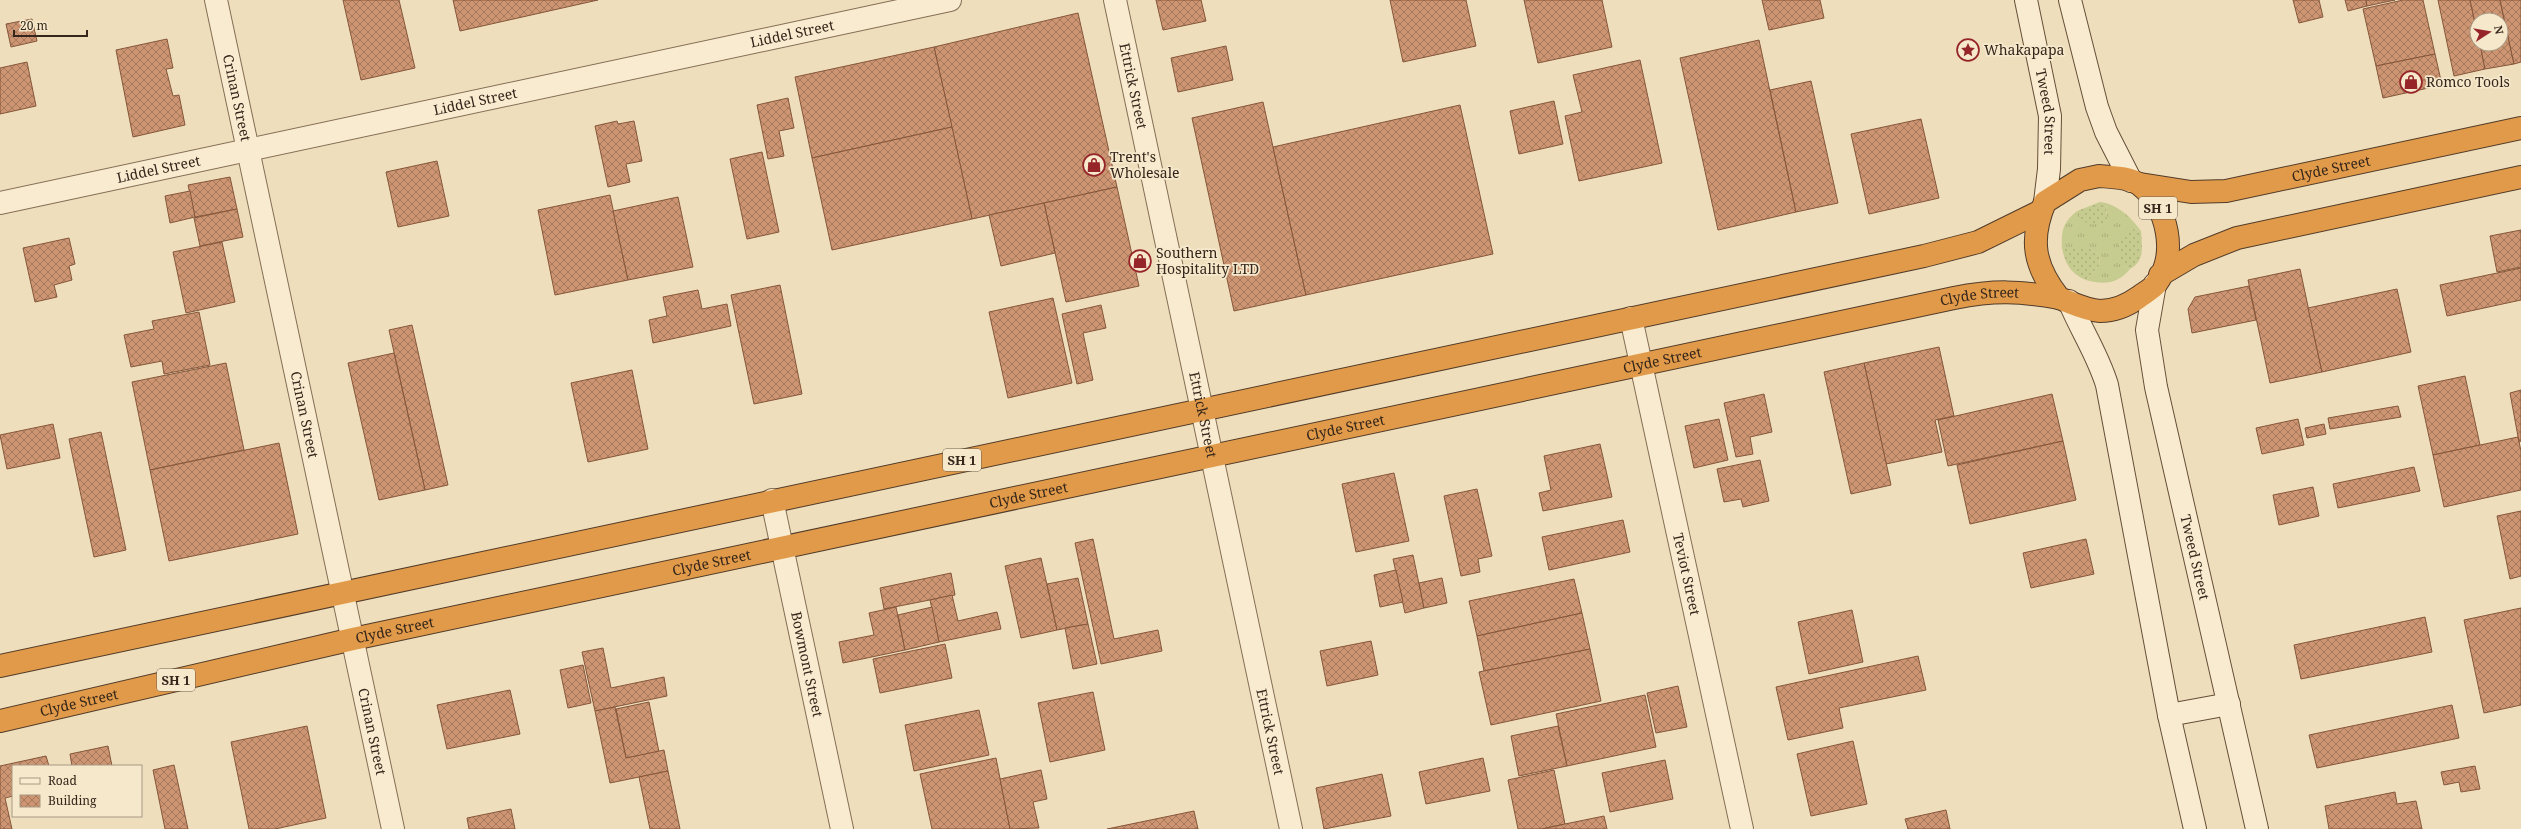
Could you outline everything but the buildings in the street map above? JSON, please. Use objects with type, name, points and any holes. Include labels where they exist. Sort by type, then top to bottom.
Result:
[{"type":"highway","name":"Clyde Street","points":[[0,666],[772,500],[1946,251],[1978,242],[2043,206],[2080,180],[2099,176],[2191,192],[2226,191],[2521,128]]},
{"type":"highway","name":"Clyde Street","points":[[0,720],[353,639],[1989,291],[2022,292],[2064,300],[2100,311],[2116,309],[2133,302],[2158,280],[2194,255],[2237,238],[2521,177]]},
{"type":"highway","name":"SH 1","points":[[2136,183],[2157,205],[2165,222],[2168,241],[2166,258],[2158,280]]},
{"type":"highway","points":[[2043,206],[2034,245],[2038,261],[2064,300]]},
{"type":"street","name":"Crinan Street","points":[[216,0],[394,829]]},
{"type":"street","name":"Liddel Street","points":[[0,203],[950,0]]},
{"type":"street","name":"Ettrick Street","points":[[1115,0],[1291,829]]},
{"type":"street","name":"Tweed Street","points":[[2026,0],[2050,116],[2049,169],[2043,206]]},
{"type":"street","points":[[2070,0],[2097,108],[2106,132],[2136,183]]},
{"type":"street","name":"Tweed Street","points":[[2158,280],[2147,330],[2151,359],[2257,829]]},
{"type":"street","points":[[2064,300],[2097,356],[2107,385],[2169,715],[2195,829]]},
{"type":"street","name":"Teviot Street","points":[[1631,318],[1742,829]]},
{"type":"street","name":"Bowmont Street","points":[[772,500],[842,829]]},
{"type":"street","points":[[2169,715],[2229,704]]},
{"type":"green space","points":[[2100,202],[2106,203],[2107,220],[2103,223],[2089,224],[2081,219],[2077,211]]},
{"type":"green space","points":[[2106,203],[2126,214],[2141,231],[2134,229],[2124,266],[2130,269],[2121,278],[2105,283],[2086,280],[2100,265],[2099,255],[2090,249],[2062,248],[2062,237],[2066,223],[2077,211],[2080,214],[2107,220]]},
{"type":"green space","points":[[2134,229],[2141,231],[2142,253],[2135,266],[2130,269],[2124,266],[2119,253],[2118,243],[2122,235]]},
{"type":"green space","points":[[2078,247],[2090,249],[2099,255],[2100,265],[2086,280],[2076,275],[2067,264],[2062,248]]},
{"type":"place","name":"Whakapapa","points":[[1968,50]]},
{"type":"place","name":"Romco Tools","points":[[2411,82]]},
{"type":"place","name":"Trent's Wholesale","points":[[1094,165]]},
{"type":"place","name":"Southern Hospitality LTD","points":[[1140,261]]}]
